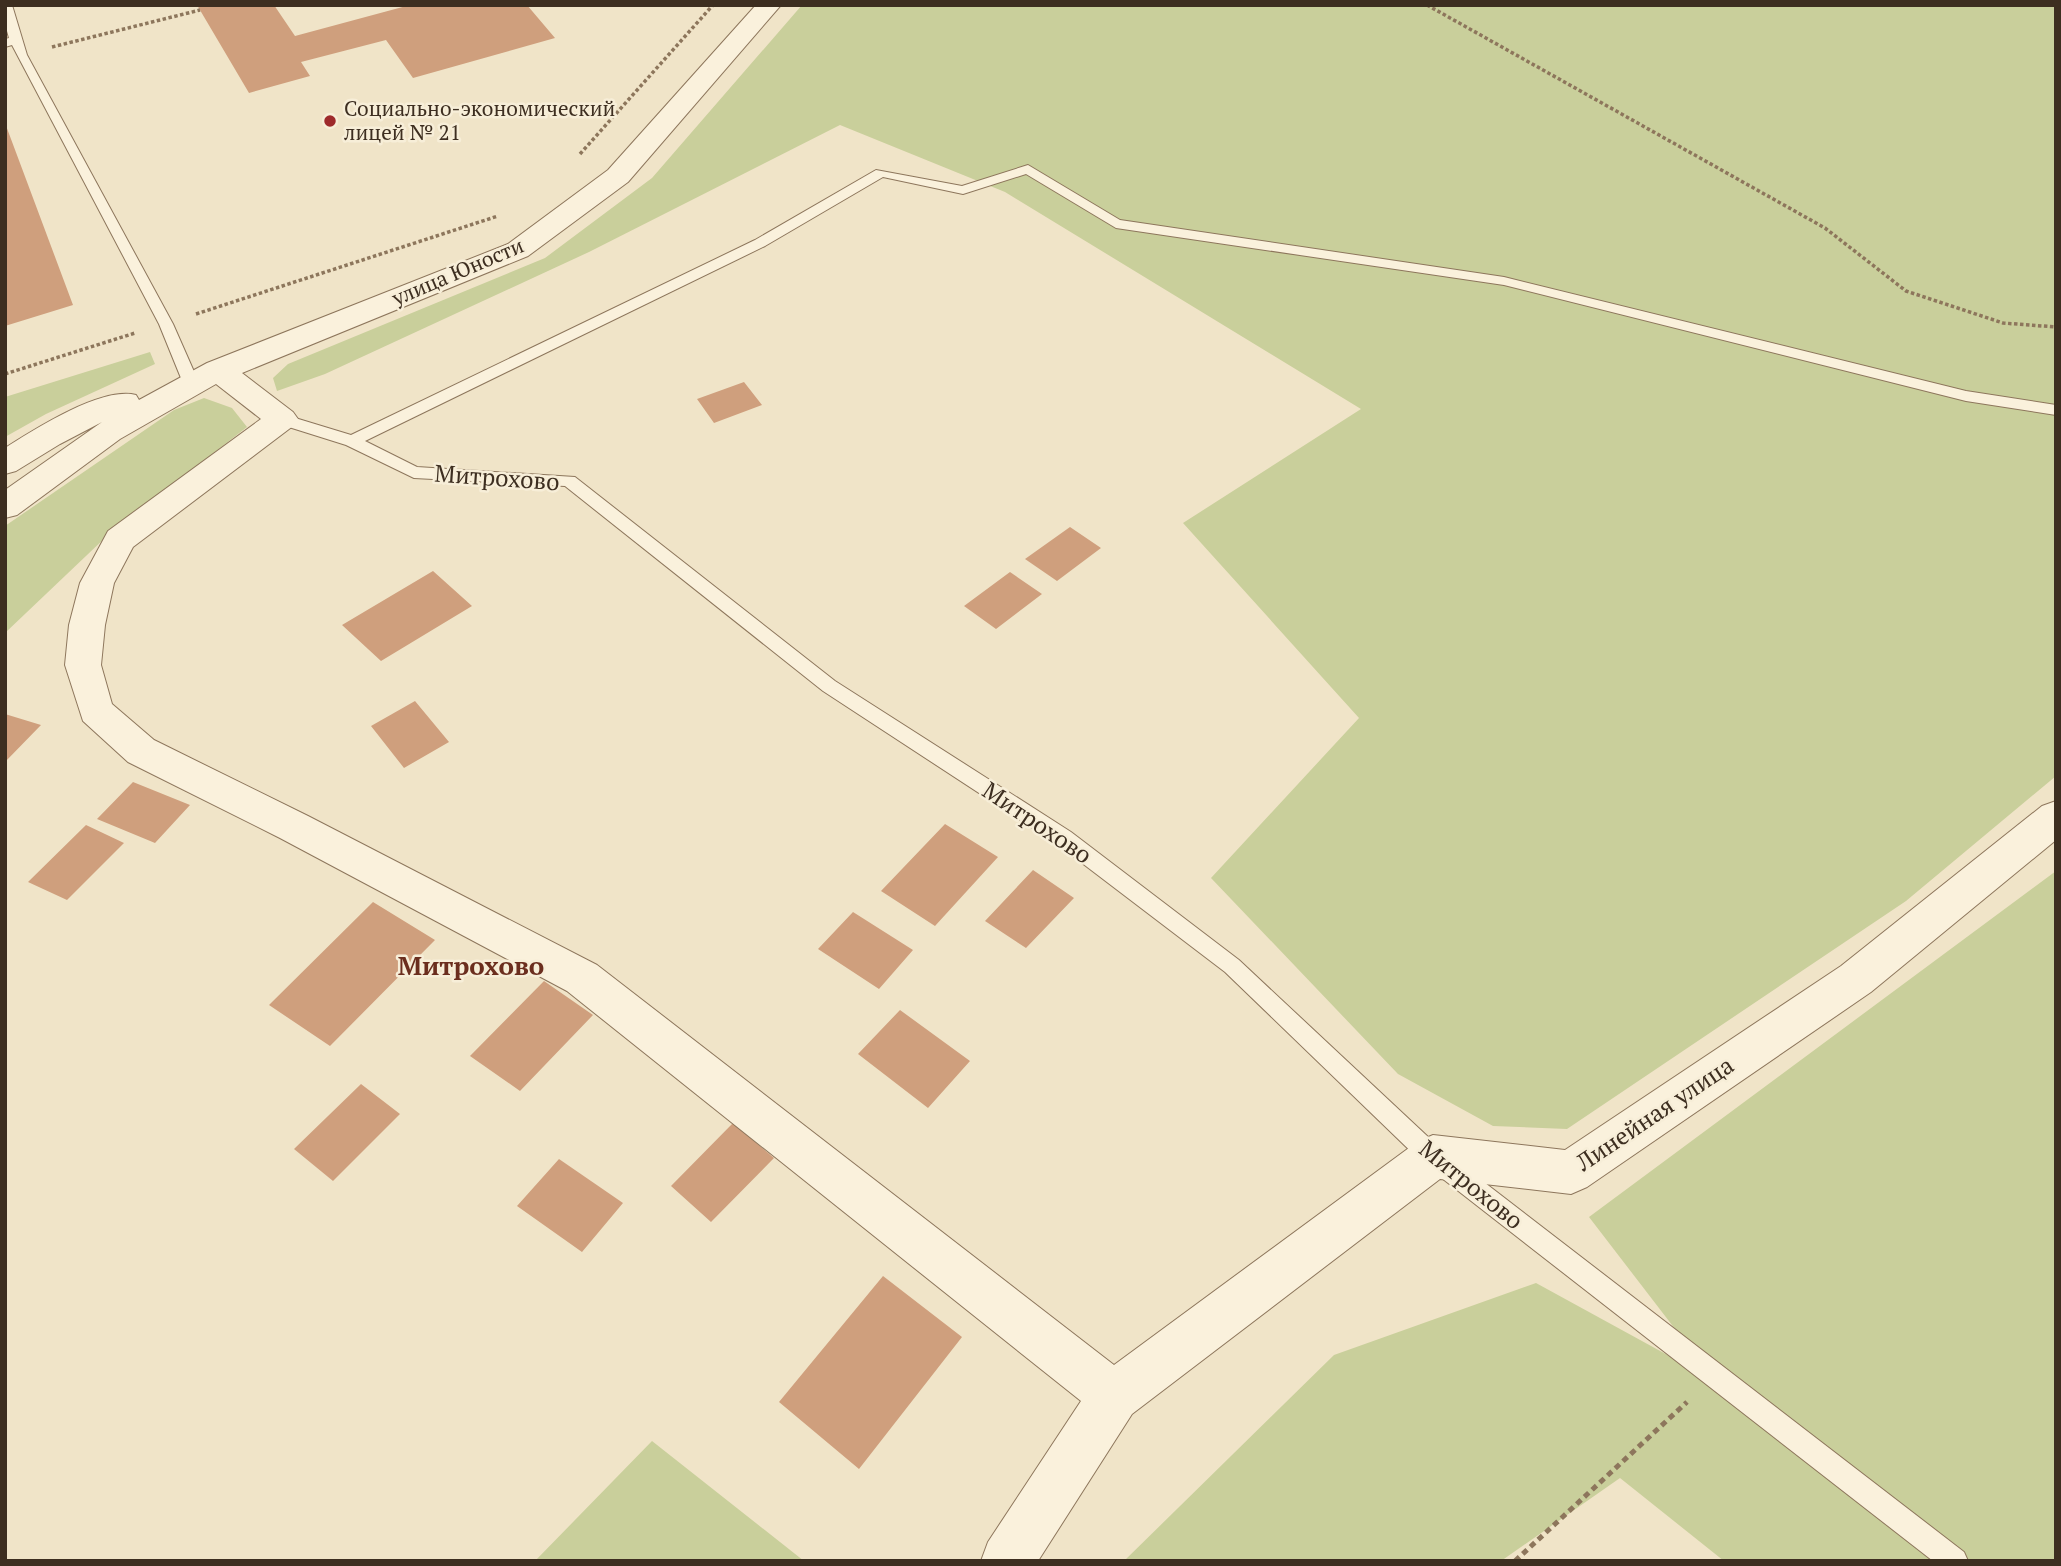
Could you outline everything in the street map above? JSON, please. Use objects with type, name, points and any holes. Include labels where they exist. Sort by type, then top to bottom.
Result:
[{"type":"street","name":"улица Юности","points":[[5,463],[41,440],[98,410],[204,376],[518,250],[618,176],[769,5]]},
{"type":"street","name":"улица Юности","points":[[5,507],[109,432],[204,376]]},
{"type":"street","name":"Митрохово","points":[[204,376],[282,419]]},
{"type":"street","points":[[282,419],[120,539],[97,583],[88,625],[83,665],[96,711],[141,751],[294,827],[582,978],[1114,1396]]},
{"type":"street","name":"Линейная улица","points":[[1433,1157],[1571,1172],[1856,978],[2056,817]]},
{"type":"street","points":[[1007,1561],[1114,1396],[1433,1157]]},
{"type":"lane","points":[[6,5],[11,42],[21,55],[166,324],[204,376]]},
{"type":"lane","points":[[352,441],[760,243],[881,173],[963,190],[1028,169],[1116,224],[1504,281],[1966,396],[2056,410]]},
{"type":"lane","name":"Митрохово","points":[[282,419],[352,441],[414,472],[569,481],[829,686],[1064,838],[1232,966],[1433,1157],[1955,1561]]},
{"type":"path","points":[[574,162],[713,5]]},
{"type":"path","points":[[1427,5],[1825,228],[1906,290],[2003,323],[2056,327]]},
{"type":"path","points":[[21,55],[200,10]]},
{"type":"path","points":[[5,374],[510,212]]},
{"type":"path","points":[[1515,1561],[1715,1377]]},
{"type":"green space","points":[[802,5],[2056,5],[2056,776],[1906,901],[1567,1129],[1493,1126],[1398,1074],[1211,878],[1359,718],[1183,523],[1361,409],[1005,192],[840,125],[589,252],[325,374],[277,391],[273,378],[288,364],[545,258],[652,178]]},
{"type":"green space","points":[[150,352],[155,364],[46,414],[5,437],[5,397]]},
{"type":"green space","points":[[204,398],[232,408],[247,427],[107,536],[5,633],[5,526],[174,410]]},
{"type":"green space","points":[[2056,871],[2056,1561],[1724,1561],[1620,1478],[1501,1561],[1124,1561],[1334,1355],[1536,1283],[1715,1381],[1589,1217]]},
{"type":"green space","points":[[652,1441],[804,1561],[535,1561]]},
{"type":"building","points":[[197,5],[274,5],[295,36],[410,5],[527,5],[555,38],[413,78],[386,40],[301,62],[310,76],[249,93]]},
{"type":"building","points":[[5,123],[73,305],[5,326]]},
{"type":"building","points":[[744,382],[762,405],[714,423],[697,399]]},
{"type":"building","points":[[1070,527],[1101,548],[1057,581],[1025,559]]},
{"type":"building","points":[[433,571],[472,606],[381,661],[342,625]]},
{"type":"building","points":[[1010,572],[1042,594],[996,629],[964,606]]},
{"type":"building","points":[[415,701],[449,742],[404,768],[371,726]]},
{"type":"building","points":[[5,714],[41,725],[5,762]]},
{"type":"building","points":[[133,782],[190,805],[155,843],[97,819]]},
{"type":"building","points":[[945,824],[998,857],[935,926],[881,891]]},
{"type":"building","points":[[86,825],[124,843],[67,900],[28,882]]},
{"type":"building","points":[[1033,870],[1074,898],[1026,948],[985,921]]},
{"type":"building","points":[[373,902],[435,940],[330,1046],[269,1005]]},
{"type":"building","points":[[853,912],[913,950],[879,989],[818,949]]},
{"type":"building","points":[[544,981],[593,1015],[520,1091],[470,1056]]},
{"type":"building","points":[[900,1010],[970,1061],[928,1108],[858,1054]]},
{"type":"building","points":[[361,1084],[400,1114],[333,1181],[294,1149]]},
{"type":"building","points":[[733,1123],[774,1158],[711,1222],[671,1186]]},
{"type":"building","points":[[559,1159],[623,1203],[582,1252],[517,1206]]},
{"type":"building","points":[[883,1276],[962,1337],[859,1469],[779,1402]]},
{"type":"place","name":"Социально-экономический лицей № 21","points":[[330,121]]},
{"type":"district","name":"Митрохово","points":[[471,966]]}]
